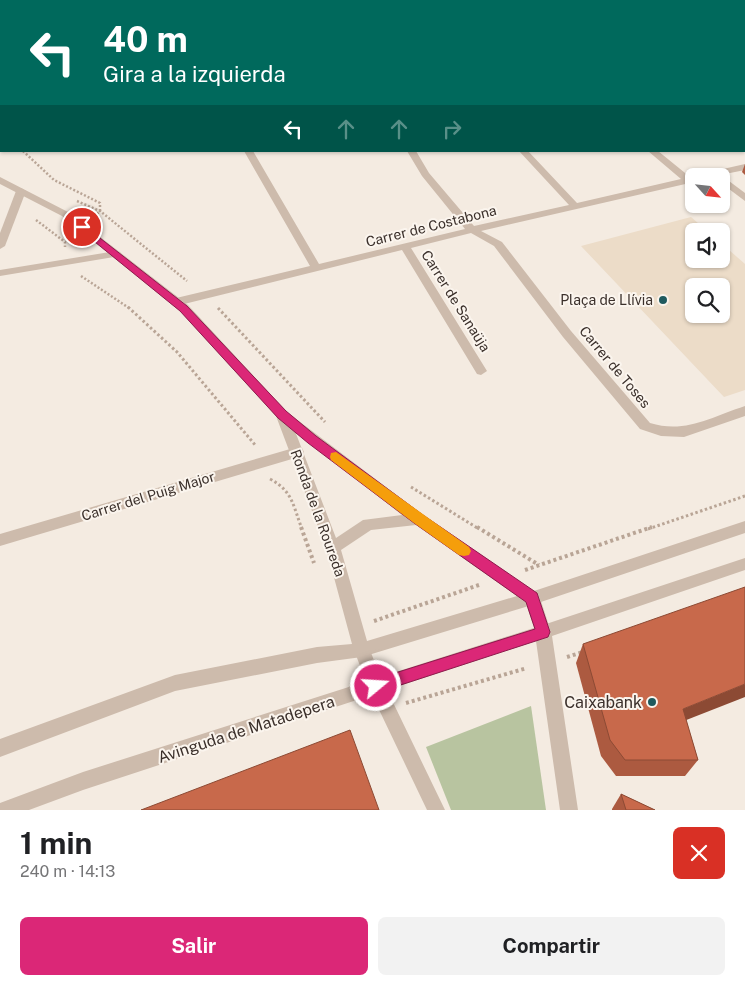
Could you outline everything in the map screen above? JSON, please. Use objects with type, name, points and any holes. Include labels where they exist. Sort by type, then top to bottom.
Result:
[{"type":"street","points":[[249,152],[316,268]]},
{"type":"street","points":[[412,152],[425,174],[472,230]]},
{"type":"street","points":[[524,152],[576,207]]},
{"type":"street","points":[[653,152],[685,175]]},
{"type":"street","points":[[730,172],[745,167]]},
{"type":"street","name":"Ronda de la Roureda","points":[[0,180],[65,214],[176,302],[282,414],[333,548],[362,650],[376,686],[436,810]]},
{"type":"street","name":"Carrer de Costabona","points":[[176,302],[685,180]]},
{"type":"street","points":[[730,186],[745,198]]},
{"type":"street","points":[[0,246],[22,191]]},
{"type":"street","name":"Carrer de Toses","points":[[472,230],[498,244],[567,334],[645,426],[661,431],[684,432],[745,411]]},
{"type":"street","name":"Carrer de Sanaüja","points":[[405,248],[481,371]]},
{"type":"street","points":[[0,273],[116,254]]},
{"type":"street","points":[[282,414],[312,440],[418,519],[532,598],[543,632],[569,810]]},
{"type":"street","name":"Carrer del Puig Major","points":[[0,540],[297,452]]},
{"type":"street","points":[[333,548],[368,524],[418,519]]},
{"type":"street","points":[[0,748],[175,683],[317,655],[362,650],[532,598],[745,527]]},
{"type":"street","name":"Avinguda de Matadepera","points":[[4,810],[82,781],[543,632],[745,564]]},
{"type":"path","points":[[75,200],[100,212],[204,295],[235,325],[326,424]]},
{"type":"path","points":[[16,204],[64,242],[69,269],[106,290],[134,311],[170,343],[205,382],[261,452],[270,480],[282,485],[288,491],[317,571]]},
{"type":"path","points":[[408,485],[539,565]]},
{"type":"path","points":[[356,627],[745,496]]},
{"type":"green space","points":[[531,706],[546,810],[451,810],[426,747]]},
{"type":"shaded area","name":"Plaça de Llívia","points":[[691,217],[698,223],[685,223],[685,268],[730,268],[730,251],[745,264],[745,390],[724,397],[581,246]]},
{"type":"building","points":[[745,587],[745,684],[683,709],[698,760],[625,760],[610,740],[583,644]]},
{"type":"building","points":[[350,730],[379,810],[141,810]]},
{"type":"building","points":[[621,794],[655,810],[626,810]]},
{"type":"slow traffic","points":[[336,457],[464,551]]},
{"type":"place","name":"Plaça de Llívia","points":[[663,300]]},
{"type":"place","name":"Caixabank","points":[[652,702]]},
{"type":"route","points":[[82,227],[184,308],[282,414],[312,440],[418,519],[532,598],[543,632],[376,686]]}]
